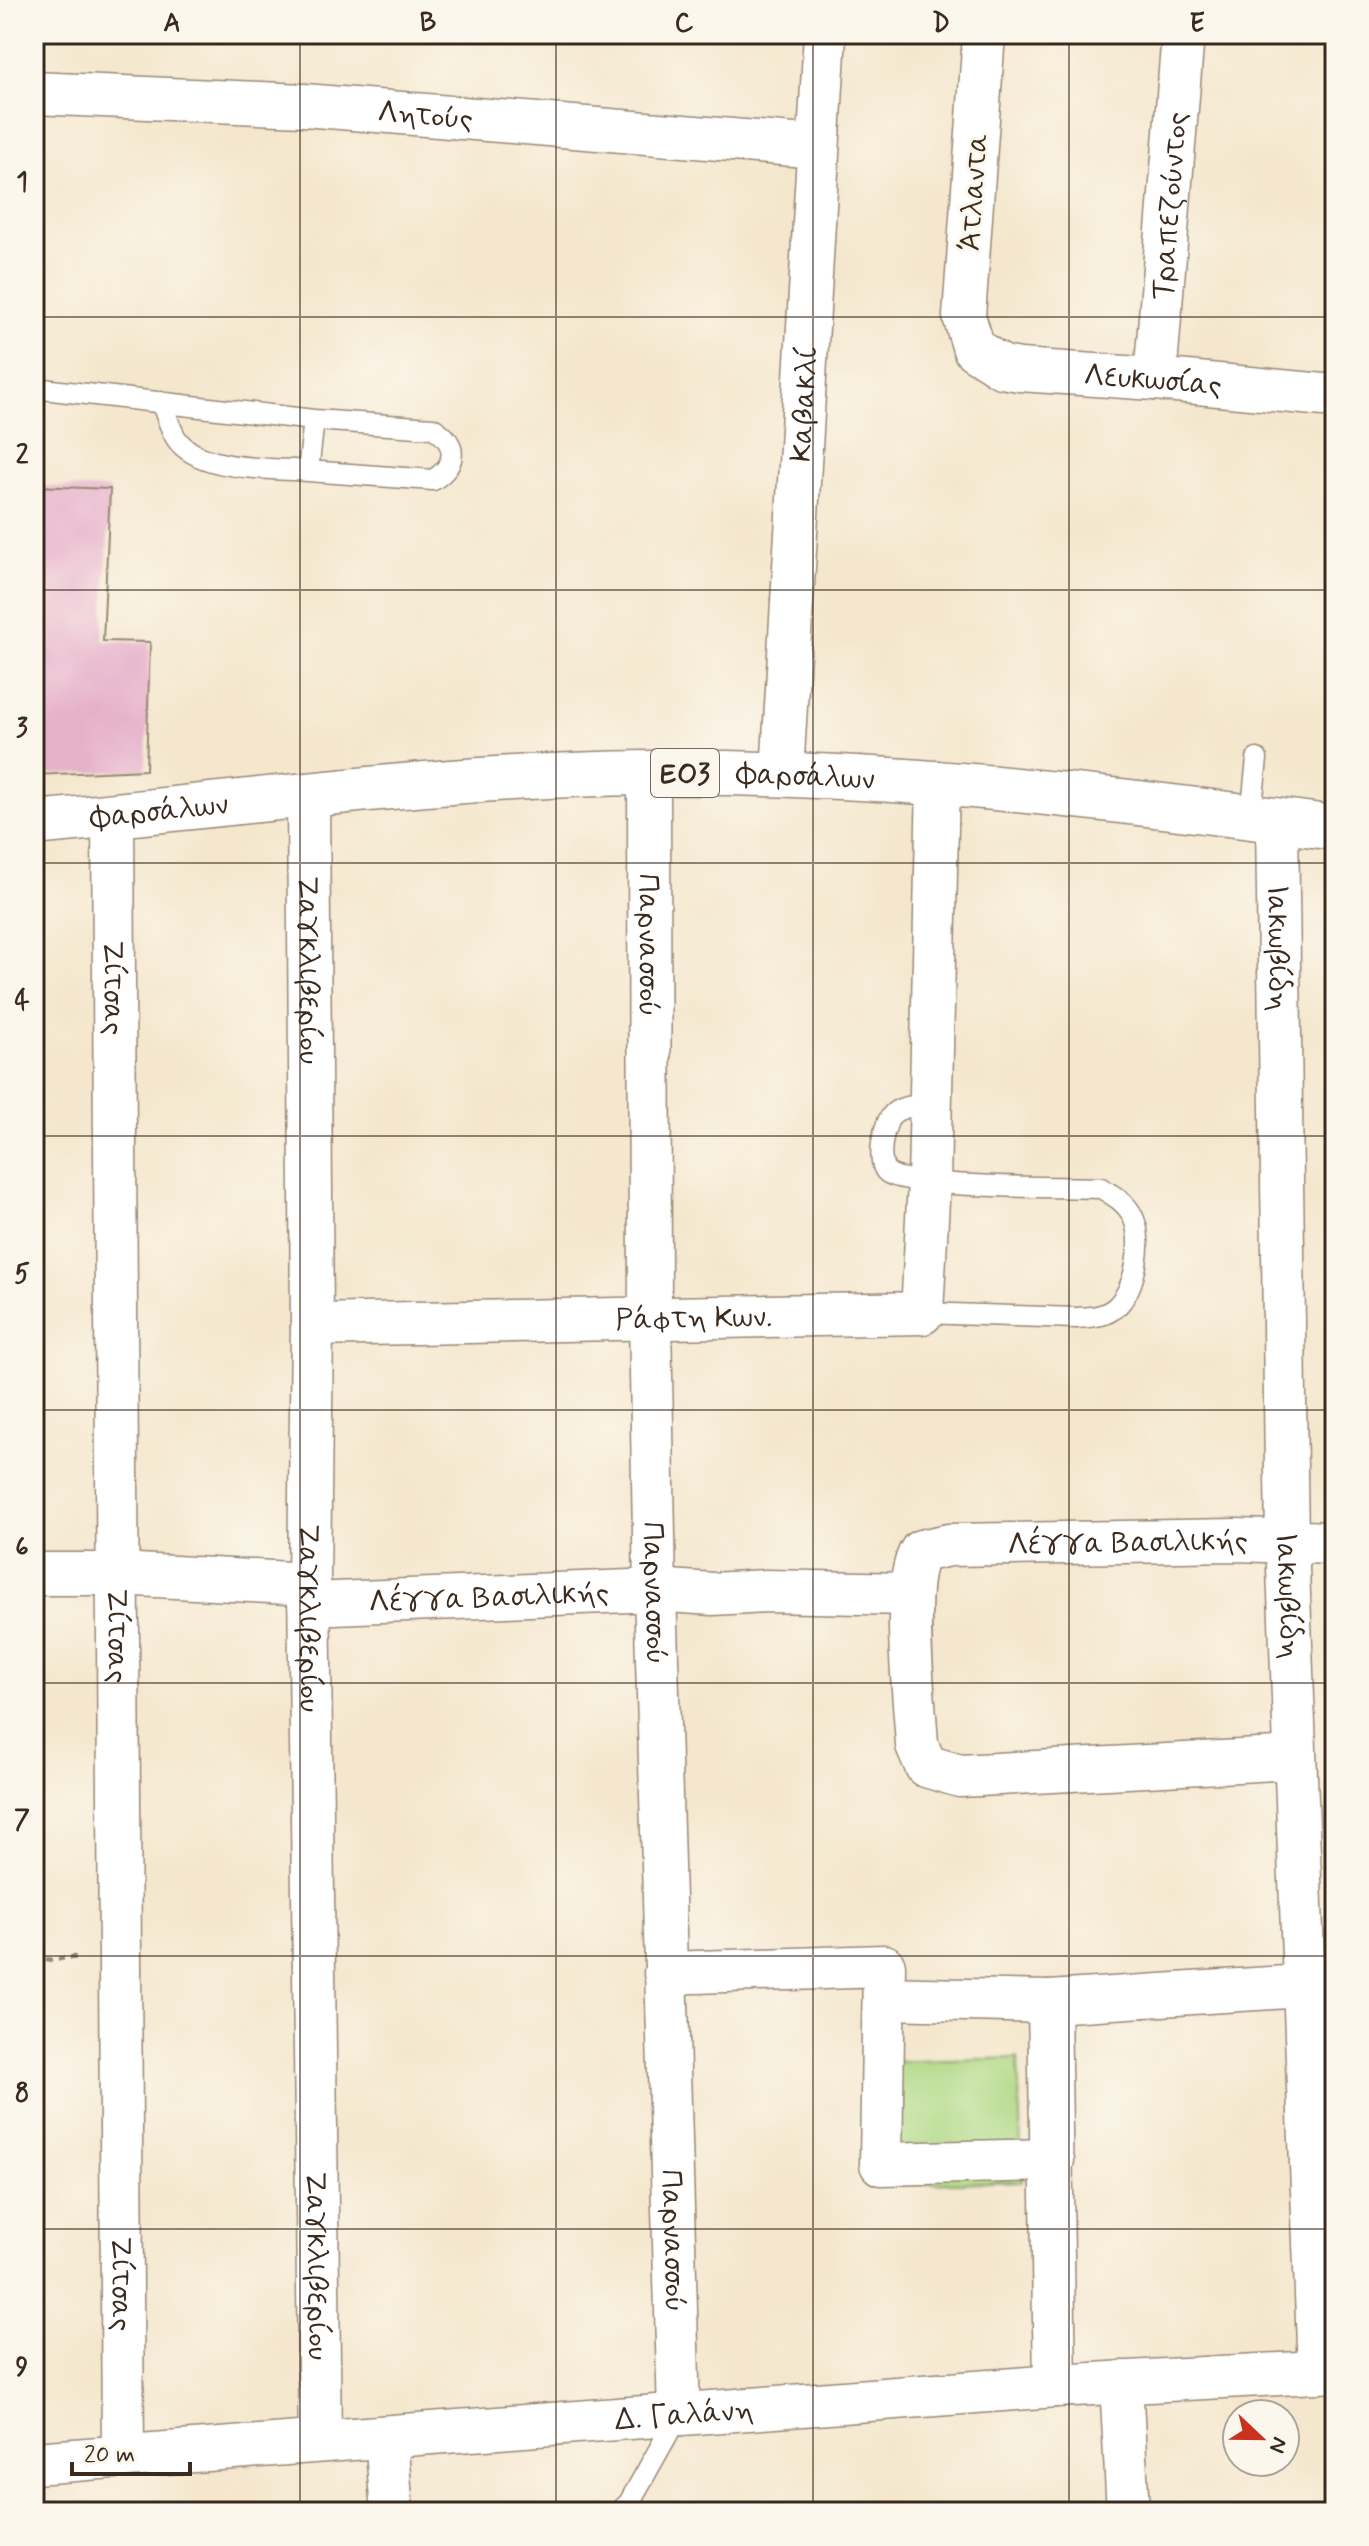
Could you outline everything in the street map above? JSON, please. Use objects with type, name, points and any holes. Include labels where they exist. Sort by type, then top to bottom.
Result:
[{"type":"main road","name":"Φαρσάλων","points":[[34,823],[494,777],[649,773],[782,774],[938,782],[1335,828]]},
{"type":"street","name":"Καβακλί","points":[[782,774],[825,34]]},
{"type":"street","name":"Άτλαντα","points":[[974,349],[964,316],[984,34]]},
{"type":"street","name":"Τραπεζούντος","points":[[1155,379],[1183,34]]},
{"type":"street","name":"Λητούς","points":[[34,93],[304,105],[818,147]]},
{"type":"street","name":"Λευκωσίας","points":[[974,349],[1002,367],[1020,370],[1335,396]]},
{"type":"street","name":"Παρνασσού","points":[[649,773],[650,1318],[679,2414]]},
{"type":"street","points":[[922,1313],[929,1182],[938,782]]},
{"type":"street","name":"Ζαγκλιβερίου","points":[[308,796],[312,1325],[309,1594],[320,2441]]},
{"type":"street","name":"Ζίτσας","points":[[113,816],[123,2456]]},
{"type":"street","name":"Ιακωβίδη","points":[[1264,818],[1294,1758],[1320,1984],[1327,2371]]},
{"type":"street","name":"Ράφτη Κων.","points":[[312,1325],[922,1313]]},
{"type":"street","name":"Λέγγα Βασιλικής","points":[[34,1574],[118,1574],[309,1594],[655,1590],[712,1594],[766,1591],[909,1594],[913,1568],[921,1551],[964,1545],[1235,1540],[1335,1543]]},
{"type":"street","points":[[909,1594],[917,1745],[926,1766],[935,1771],[960,1776],[1294,1758]]},
{"type":"street","points":[[665,1973],[884,1966],[881,2164],[1053,2160]]},
{"type":"street","points":[[885,1998],[1049,2002],[1320,1984]]},
{"type":"street","points":[[1049,2002],[1055,2386]]},
{"type":"street","name":"Δ. Γαλάνη","points":[[34,2463],[1055,2386],[1327,2371]]},
{"type":"street","points":[[1121,2382],[1128,2512]]},
{"type":"street","points":[[386,2437],[392,2512]]},
{"type":"lane","points":[[34,388],[161,402],[314,420],[433,428],[446,436],[452,449],[450,463],[445,472],[433,480],[308,471],[200,458],[189,452],[176,438],[161,402]]},
{"type":"lane","points":[[308,471],[314,420]]},
{"type":"lane","points":[[1257,759],[1264,818]]},
{"type":"lane","name":"Ράφτη Κων.","points":[[922,1313],[1076,1318],[1100,1316],[1117,1306],[1131,1285],[1138,1259],[1134,1217],[1118,1198],[1101,1188],[929,1182]]},
{"type":"lane","points":[[619,2512],[629,2503],[679,2414]]},
{"type":"green space","points":[[1018,2058],[1022,2181],[887,2185],[884,2062]]},
{"type":"building","points":[[34,486],[110,489],[103,641],[150,642],[146,770],[34,775]]}]
